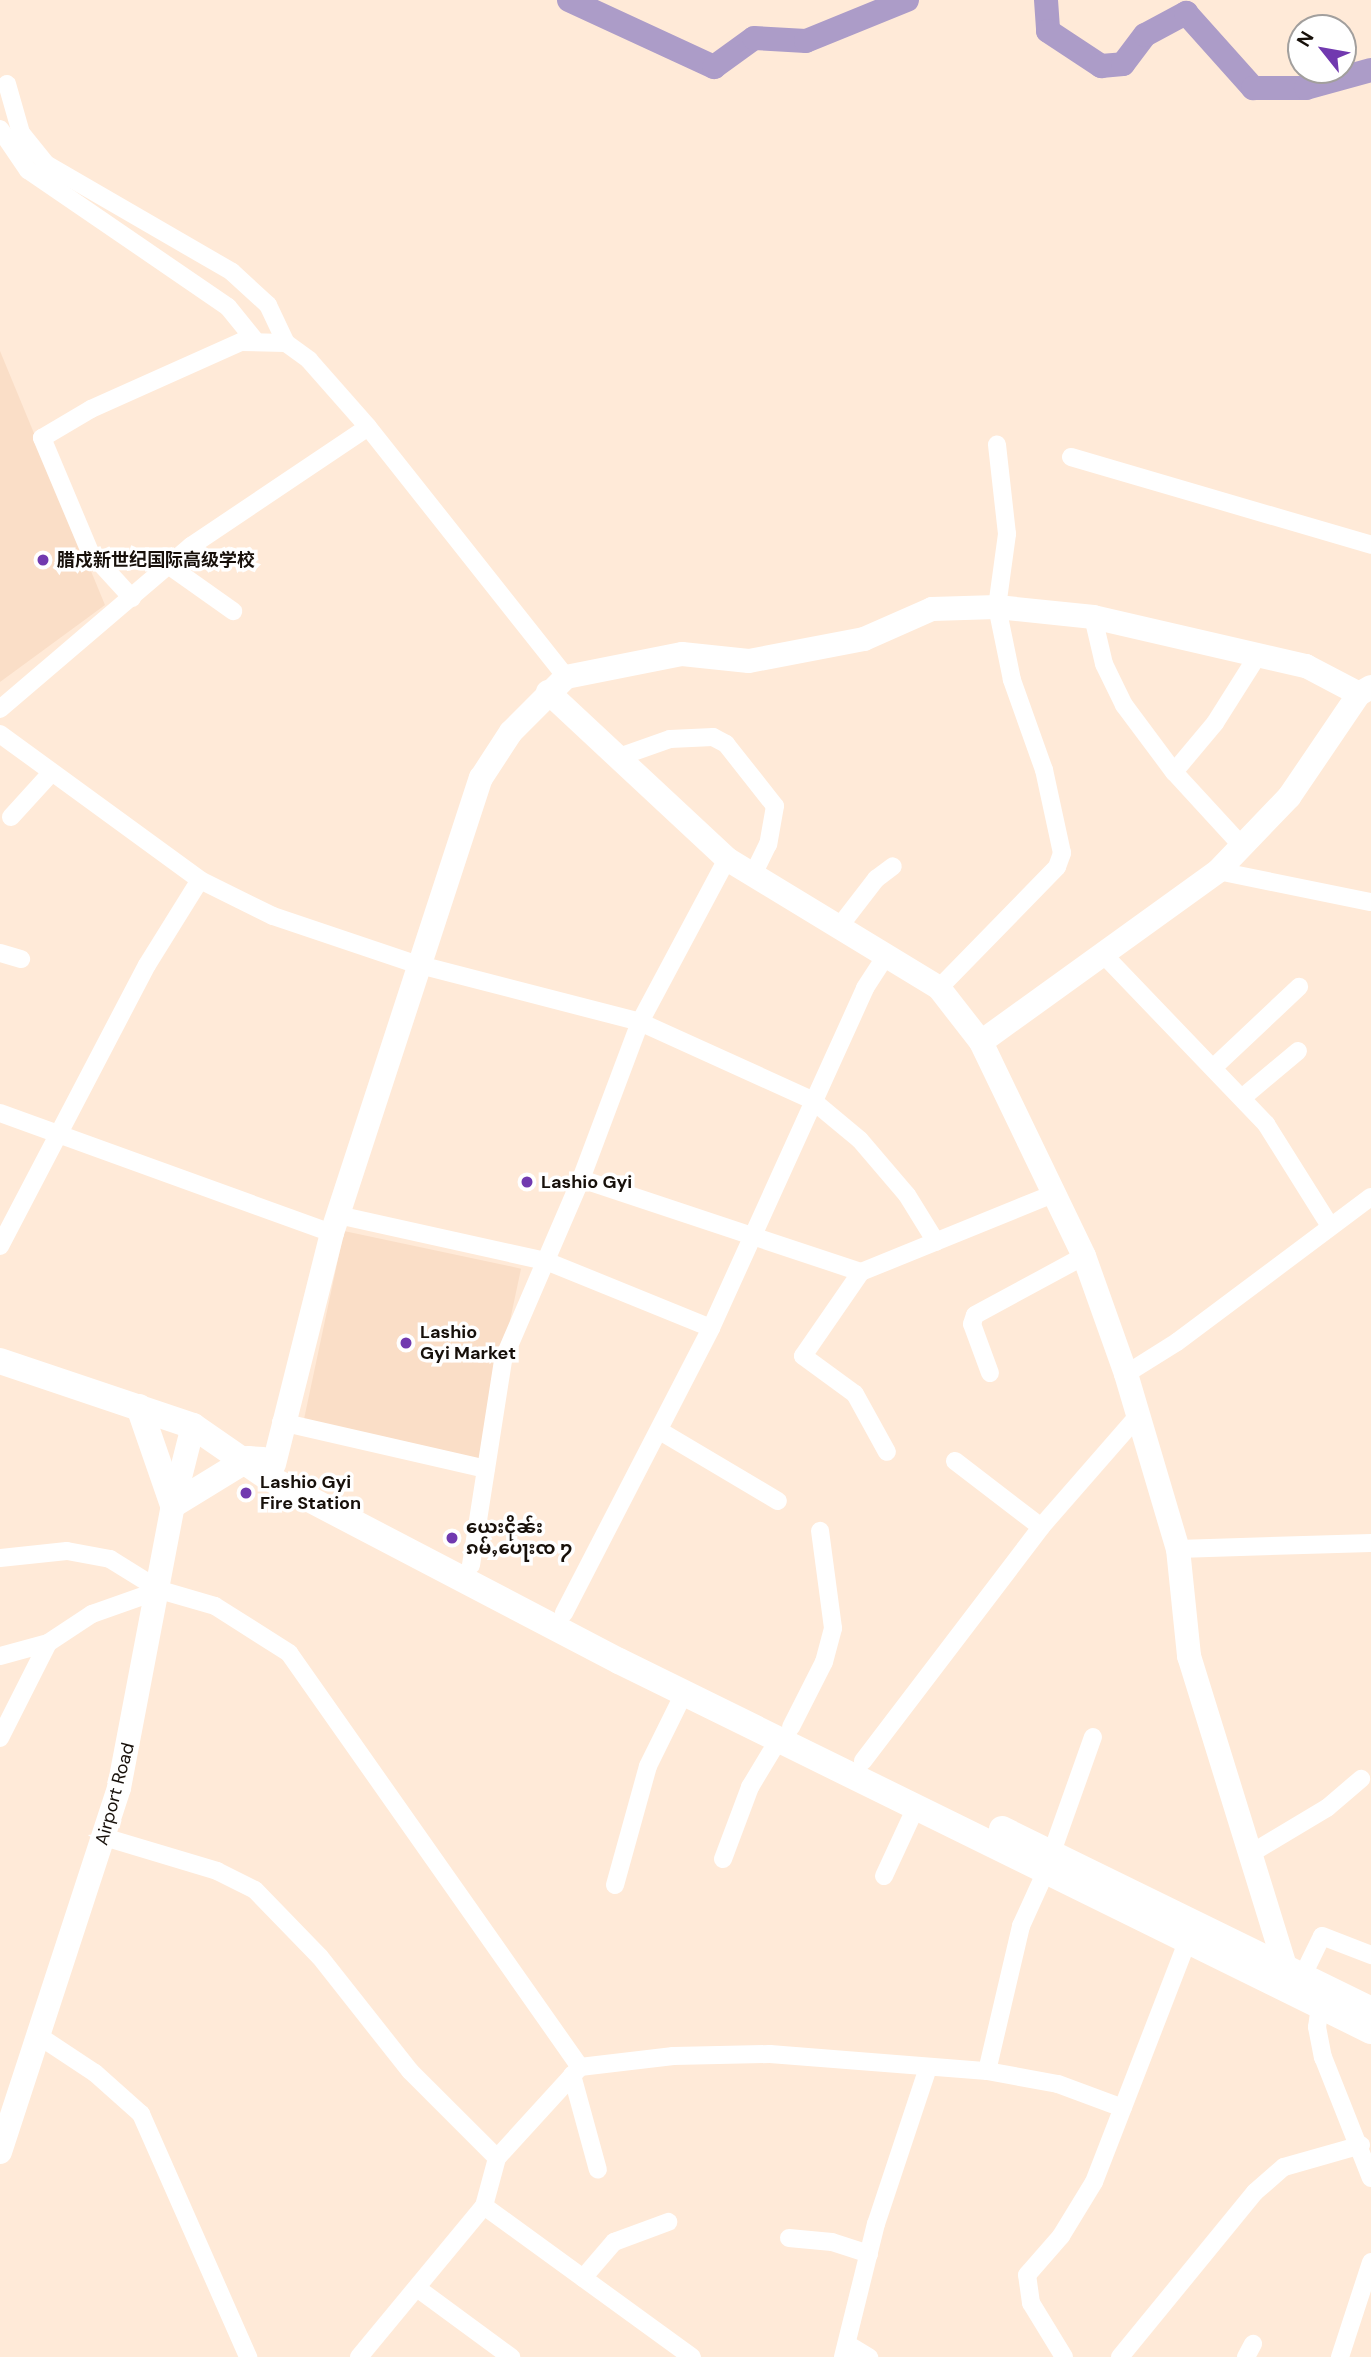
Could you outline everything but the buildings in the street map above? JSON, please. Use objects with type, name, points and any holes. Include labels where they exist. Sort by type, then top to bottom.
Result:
[{"type":"main road","points":[[0,1361],[193,1426],[248,1459],[267,1476],[684,1693],[863,1761],[1049,1861],[1188,1940],[1371,2031]]},
{"type":"main road","points":[[139,1407],[173,1505],[248,1459],[274,1464],[564,1613],[916,1807],[1049,1861],[1294,1970],[1371,2010]]},
{"type":"street","points":[[7,84],[22,133],[46,164],[232,272],[268,305],[286,342],[309,360],[368,427],[557,684],[620,757],[727,859],[939,988],[981,1042],[1084,1256],[1126,1374],[1178,1549],[1189,1656],[1250,1854],[1294,1970],[1322,1936],[1371,1955]]},
{"type":"street","points":[[0,129],[28,170],[229,307],[254,339]]},
{"type":"street","points":[[132,598],[90,552],[42,438],[91,409],[254,339],[286,342]]},
{"type":"street","points":[[0,709],[169,565],[368,427]]},
{"type":"street","points":[[939,988],[1057,867],[1062,853],[1044,770],[1012,680],[997,607],[1007,534],[997,445]]},
{"type":"street","points":[[1072,457],[1371,545]]},
{"type":"street","points":[[169,565],[233,611]]},
{"type":"street","points":[[274,1464],[281,1422],[335,1224],[416,964],[481,778],[557,684],[682,654],[749,661],[864,639],[932,609],[997,607],[1093,617],[1306,666],[1367,694],[1289,797],[1218,872],[981,1042]]},
{"type":"street","points":[[1093,617],[1104,664],[1124,705],[1174,772],[1243,847]]},
{"type":"street","points":[[1174,772],[1215,723],[1258,655]]},
{"type":"street","points":[[0,734],[200,880],[273,916],[416,964],[640,1022],[812,1100],[860,1140],[907,1195],[936,1242]]},
{"type":"street","points":[[620,757],[670,739],[713,737],[726,744],[775,806],[768,844],[752,875]]},
{"type":"street","points":[[11,817],[51,773]]},
{"type":"street","points":[[471,1566],[503,1360],[581,1179],[640,1022],[727,859]]},
{"type":"street","points":[[839,927],[876,879],[893,866]]},
{"type":"street","points":[[1218,872],[1371,902]]},
{"type":"street","points":[[0,1246],[148,965],[200,880]]},
{"type":"street","points":[[0,953],[21,960]]},
{"type":"street","points":[[1103,954],[1266,1124],[1330,1226]]},
{"type":"street","points":[[564,1613],[660,1432],[711,1328],[812,1100],[886,956]]},
{"type":"street","points":[[1214,1067],[1299,987]]},
{"type":"street","points":[[1242,1098],[1298,1051]]},
{"type":"street","points":[[0,1113],[58,1137],[335,1224],[546,1261],[711,1328]]},
{"type":"street","points":[[581,1179],[751,1233],[861,1272]]},
{"type":"street","points":[[887,1452],[855,1394],[803,1356],[861,1272],[1056,1193]]},
{"type":"street","points":[[1126,1374],[1177,1342],[1371,1197]]},
{"type":"street","points":[[990,1373],[972,1324],[975,1315],[1084,1256]]},
{"type":"street","points":[[863,1761],[1041,1527],[1137,1417]]},
{"type":"street","points":[[281,1422],[486,1469]]},
{"type":"street","name":"Airport Road","points":[[0,2152],[104,1837],[160,1590],[173,1505],[193,1426]]},
{"type":"street","points":[[660,1432],[778,1501]]},
{"type":"street","points":[[955,1461],[1041,1527]]},
{"type":"street","points":[[723,1859],[750,1787],[785,1733],[824,1662],[833,1628],[820,1531]]},
{"type":"street","points":[[1178,1549],[1371,1543]]},
{"type":"street","points":[[0,1558],[67,1551],[110,1559],[160,1590],[215,1606],[289,1653],[576,2071],[598,2170]]},
{"type":"street","points":[[0,1656],[48,1643],[92,1614],[160,1590]]},
{"type":"street","points":[[0,1738],[48,1643]]},
{"type":"street","points":[[615,1885],[648,1766],[684,1693]]},
{"type":"street","points":[[987,2071],[1021,1926],[1049,1861],[1093,1737]]},
{"type":"street","points":[[1250,1854],[1327,1808],[1361,1779]]},
{"type":"street","points":[[884,1876],[916,1807]]},
{"type":"street","points":[[104,1837],[217,1871],[254,1890],[320,1957],[410,2071],[497,2158]]},
{"type":"street","points":[[1064,2357],[1025,2285],[1094,2182],[1188,1940]]},
{"type":"street","points":[[1320,2006],[1317,2027],[1323,2057],[1361,2145],[1370,2173]]},
{"type":"street","points":[[39,2036],[95,2073],[141,2114],[248,2357]]},
{"type":"street","points":[[359,2357],[484,2206],[497,2158],[576,2071],[673,2056],[770,2054],[987,2071],[1058,2084],[1124,2108]]},
{"type":"street","points":[[869,2357],[845,2350],[869,2254],[928,2068]]},
{"type":"street","points":[[1119,2357],[1255,2192],[1284,2167],[1361,2145]]},
{"type":"street","points":[[484,2206],[692,2357]]},
{"type":"street","points":[[583,2278],[614,2242],[668,2222]]},
{"type":"street","points":[[789,2238],[832,2242],[869,2254]]},
{"type":"street","points":[[1340,2357],[1371,2262]]},
{"type":"street","points":[[417,2288],[512,2357]]},
{"type":"shaded area","name":"腊戍新世纪国际高级学校","points":[[0,351],[105,605],[0,682]]},
{"type":"shaded area","name":"Lashio Gyi Market","points":[[344,1231],[521,1269],[481,1459],[303,1422]]},
{"type":"waterway","points":[[569,0],[714,67],[754,38],[806,41],[907,0]]},
{"type":"waterway","points":[[1046,0],[1048,31],[1101,66],[1123,64],[1145,35],[1186,13],[1253,88],[1306,88],[1371,70]]},
{"type":"place","name":"腊戍新世纪国际高级学校","points":[[43,560]]},
{"type":"place","name":"Lashio Gyi","points":[[527,1182]]},
{"type":"place","name":"Lashio Gyi Market","points":[[406,1343]]},
{"type":"place","name":"Lashio Gyi Fire Station","points":[[246,1493]]},
{"type":"place","name":"ယေးငိုၼ်း ၵမ်ႇပေႃးၸ ႒","points":[[452,1538]]}]
